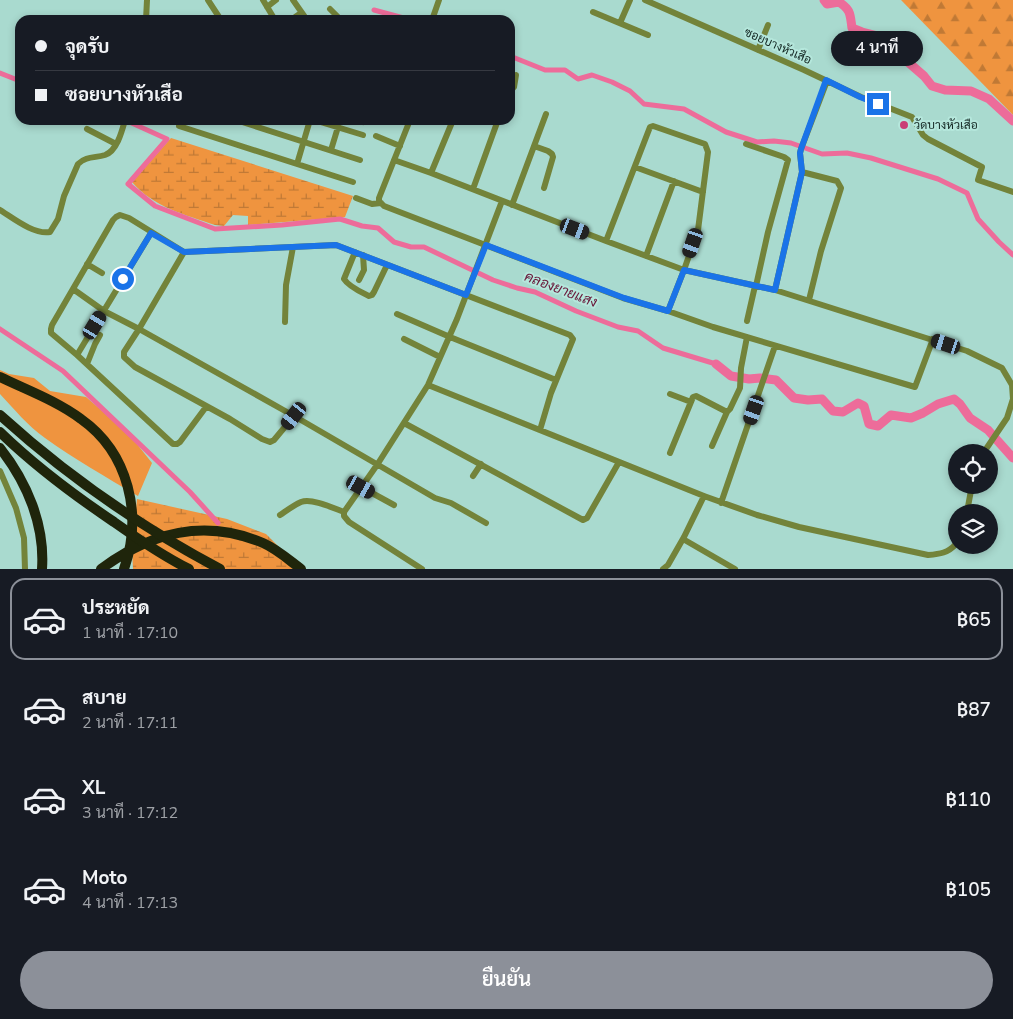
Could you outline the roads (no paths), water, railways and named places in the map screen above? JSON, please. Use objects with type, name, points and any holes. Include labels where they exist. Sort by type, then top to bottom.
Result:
[{"type":"highway","points":[[0,377],[74,413],[92,427],[111,451],[124,475],[131,500],[132,528],[124,569]]},
{"type":"highway","points":[[0,415],[53,461],[96,492],[155,532],[220,569]]},
{"type":"highway","points":[[0,432],[44,471],[86,503],[139,540],[189,569]]},
{"type":"highway","points":[[0,448],[23,481],[33,506],[42,547],[42,569]]},
{"type":"highway","points":[[101,569],[135,547],[151,540],[180,532],[210,530],[228,532],[264,544],[301,569]]},
{"type":"street","points":[[146,15],[147,0]]},
{"type":"street","points":[[208,0],[217,15]]},
{"type":"street","points":[[263,0],[272,15]]},
{"type":"street","points":[[267,7],[276,0]]},
{"type":"street","points":[[434,15],[439,0]]},
{"type":"street","points":[[620,23],[630,0]]},
{"type":"street","name":"ซอยบางหัวเสือ","points":[[645,0],[826,80],[860,97],[912,117],[923,135],[928,139],[982,167],[978,180],[1013,192]]},
{"type":"street","points":[[293,1],[301,13],[298,15]]},
{"type":"street","points":[[330,9],[336,15]]},
{"type":"street","points":[[593,12],[648,35]]},
{"type":"street","points":[[758,50],[768,24]]},
{"type":"street","points":[[515,81],[516,75]]},
{"type":"street","points":[[775,290],[802,172],[800,153],[826,80]]},
{"type":"street","points":[[512,205],[546,114]]},
{"type":"street","points":[[0,210],[36,231],[41,233],[50,232],[58,219],[64,196],[78,164],[88,157],[108,154],[116,144],[123,125]]},
{"type":"street","points":[[253,125],[360,160]]},
{"type":"street","points":[[296,164],[310,125]]},
{"type":"street","points":[[331,125],[363,135]]},
{"type":"street","points":[[408,125],[379,198],[384,206],[624,298],[775,346],[915,387],[933,339]]},
{"type":"street","points":[[431,173],[451,125]]},
{"type":"street","points":[[473,189],[496,125]]},
{"type":"street","points":[[179,126],[354,182]]},
{"type":"street","points":[[606,241],[650,127],[653,126],[707,146],[708,152],[698,230],[668,311]]},
{"type":"street","points":[[331,150],[338,127]]},
{"type":"street","points":[[87,129],[116,144]]},
{"type":"street","points":[[376,136],[400,146]]},
{"type":"street","points":[[746,144],[788,160],[768,232],[748,320]]},
{"type":"street","points":[[534,146],[548,151],[553,157],[544,188]]},
{"type":"street","points":[[394,160],[684,270],[775,290],[809,300],[960,348],[1002,368],[1012,385],[1013,399],[1007,418],[989,444]]},
{"type":"street","points":[[635,167],[703,192]]},
{"type":"street","points":[[802,172],[837,181],[841,188],[821,251],[809,300]]},
{"type":"street","points":[[646,256],[674,181]]},
{"type":"street","points":[[356,198],[372,204],[381,203]]},
{"type":"street","points":[[422,569],[349,522],[344,516],[344,512],[377,465],[428,385],[450,337],[502,201]]},
{"type":"street","points":[[206,407],[180,442],[173,444],[52,333],[52,325],[87,264],[113,220],[120,215],[184,252],[336,245],[573,337],[550,393],[540,430]]},
{"type":"street","points":[[77,355],[151,233]]},
{"type":"street","points":[[285,322],[286,285],[293,247]]},
{"type":"street","points":[[184,252],[124,352],[124,357],[135,367],[266,441],[274,440],[294,416]]},
{"type":"street","points":[[355,252],[344,279],[366,295],[372,296],[387,265]]},
{"type":"street","points":[[359,280],[364,270],[363,255]]},
{"type":"street","points":[[87,264],[102,273]]},
{"type":"street","points":[[73,289],[104,311],[139,328],[435,498],[459,507],[486,523]]},
{"type":"street","points":[[397,314],[556,380]]},
{"type":"street","points":[[87,364],[100,335]]},
{"type":"street","points":[[712,446],[740,388],[740,378],[748,337]]},
{"type":"street","points":[[404,340],[440,357]]},
{"type":"street","points":[[721,503],[775,346]]},
{"type":"street","points":[[428,385],[721,503],[757,515],[799,527],[928,555],[948,551]]},
{"type":"street","points":[[670,394],[691,402]]},
{"type":"street","points":[[670,452],[693,397],[696,396],[727,412]]},
{"type":"street","points":[[404,422],[582,520],[585,520],[619,462]]},
{"type":"street","points":[[473,476],[481,464]]},
{"type":"street","points":[[0,471],[20,522],[24,538],[25,569]]},
{"type":"street","points":[[361,487],[394,506]]},
{"type":"street","points":[[663,569],[668,565],[683,539],[704,496]]},
{"type":"street","points":[[280,515],[307,501],[344,512]]},
{"type":"street","points":[[683,539],[735,569]]},
{"type":"waterway","points":[[824,0],[827,4],[839,2],[846,7],[851,19],[852,28],[878,36],[924,76],[932,86],[945,90],[971,91],[989,99],[1013,121]]},
{"type":"waterway","points":[[374,10],[392,15]]},
{"type":"waterway","points":[[515,58],[545,70],[565,70],[578,79],[592,75],[630,91],[644,104],[684,109],[726,132],[757,142],[791,143],[822,154],[847,153],[871,158],[938,179],[967,193],[978,219],[1013,255]]},
{"type":"waterway","name":"คลองยายแสง","points":[[0,73],[15,79]]},
{"type":"waterway","name":"คลองยายแสง","points":[[136,125],[167,139],[128,184],[155,206],[215,229],[340,219],[362,226],[378,228],[394,242],[411,247],[424,247],[493,280],[535,292],[576,311],[618,327],[638,331],[663,348],[716,364]]},
{"type":"waterway","points":[[0,329],[63,371],[190,492],[218,523]]},
{"type":"waterway","name":"คลองยายแสง","points":[[716,364],[731,376],[776,380],[794,398],[822,399],[833,411],[843,412],[858,403],[864,406],[869,424],[878,426],[891,415],[911,418],[938,404],[954,399],[970,418],[988,430],[1013,458]]},
{"type":"place","name":"วัดบางหัวเสือ","points":[[904,125]]}]
